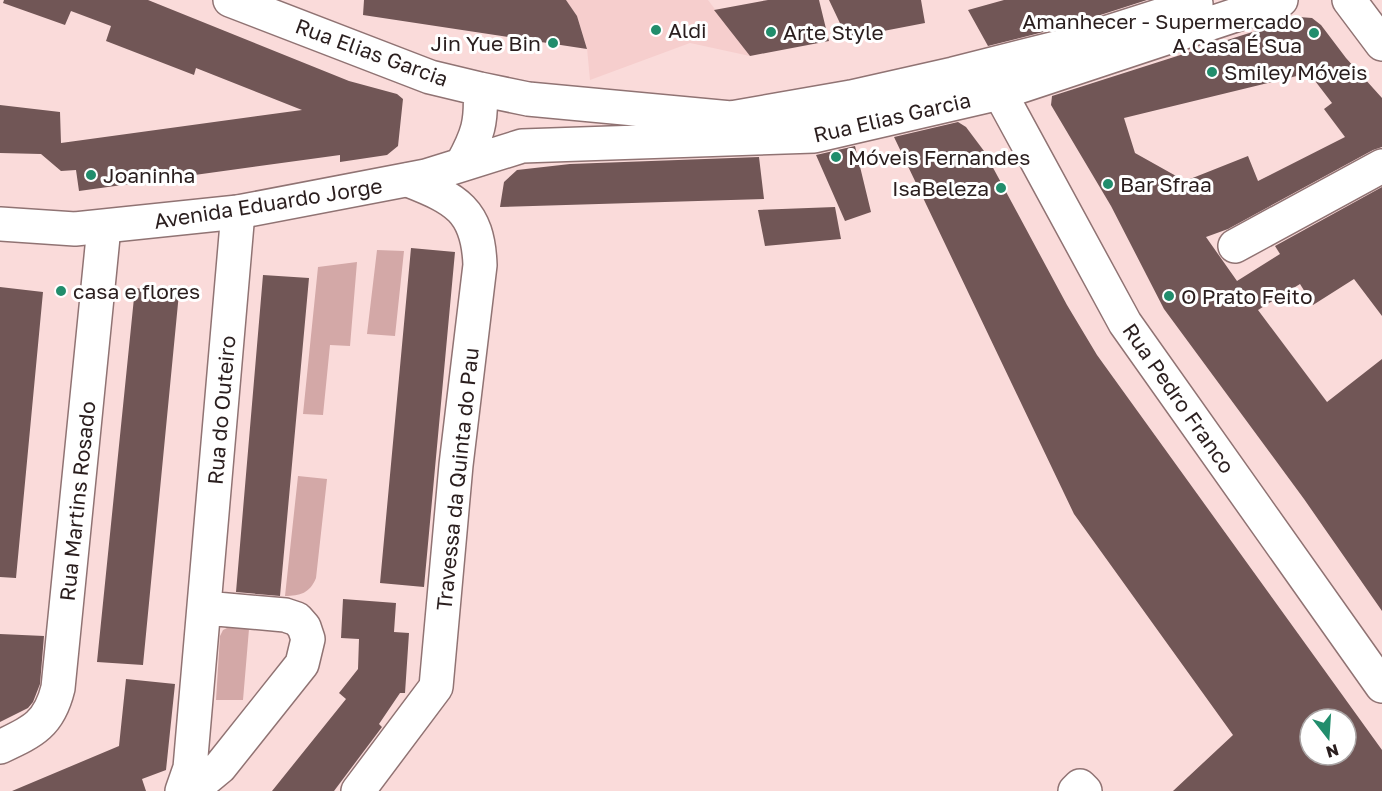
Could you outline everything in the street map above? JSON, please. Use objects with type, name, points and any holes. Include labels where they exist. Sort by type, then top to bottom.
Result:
[{"type":"street","name":"Rua Elias Garcia","points":[[230,0],[430,77],[480,89],[528,99],[731,118],[851,97],[954,74],[1068,45],[1209,0]]},
{"type":"street","name":"Rua Elias Garcia","points":[[462,164],[522,146],[813,136],[1000,93],[1281,0]]},
{"type":"street","points":[[1349,0],[1382,44]]},
{"type":"street","points":[[462,164],[478,135],[482,116],[480,89]]},
{"type":"street","name":"Rua Pedro Franco","points":[[1000,93],[1125,323],[1382,686]]},
{"type":"street","name":"Avenida Eduardo Jorge","points":[[0,224],[75,229],[238,212],[408,180],[462,164]]},
{"type":"street","points":[[1235,246],[1382,166]]},
{"type":"street","name":"Travessa da Quinta do Pau","points":[[358,791],[435,687],[456,465],[480,265],[477,232],[469,216],[459,205],[408,180]]},
{"type":"street","name":"Rua do Outeiro","points":[[182,791],[190,768],[238,212]]},
{"type":"street","name":"Rua Martins Rosado","points":[[0,747],[27,735],[43,722],[53,709],[58,688],[104,227]]},
{"type":"street","points":[[191,791],[220,767],[302,664],[308,639],[304,627],[291,617],[205,608]]},
{"type":"street","points":[[1075,791],[1080,786],[1085,791]]},
{"type":"shaded area","name":"Aldi","points":[[566,0],[708,0],[750,56],[690,43],[590,80],[587,48],[577,16]]},
{"type":"shaded area","points":[[377,250],[404,251],[395,336],[367,334]]},
{"type":"shaded area","points":[[357,262],[350,346],[330,345],[323,415],[303,414],[318,267]]},
{"type":"shaded area","points":[[298,476],[327,479],[316,578],[304,593],[285,596]]},
{"type":"shaded area","points":[[229,627],[249,629],[243,700],[216,700],[220,636],[223,630]]},
{"type":"building","points":[[4,0],[148,0],[349,81],[397,94],[403,99],[398,146],[387,155],[340,162],[340,155],[79,191],[76,170],[61,171],[41,154],[0,153],[0,105],[60,112],[61,143],[302,110],[196,68],[194,75],[106,41],[111,26],[71,11],[65,25],[3,3]]},
{"type":"building","points":[[364,0],[566,0],[577,16],[587,49],[363,15]]},
{"type":"building","points":[[768,0],[819,0],[829,41],[750,56],[714,10]]},
{"type":"building","points":[[829,0],[921,0],[925,23],[847,38]]},
{"type":"building","points":[[1004,0],[1147,0],[1063,27],[988,46],[968,10]]},
{"type":"building","points":[[1299,17],[1312,18],[1321,25],[1346,58],[1382,98],[1382,147],[1228,229],[1206,237],[1237,281],[1280,254],[1275,246],[1382,187],[1382,316],[1354,279],[1313,305],[1300,284],[1258,310],[1327,402],[1382,359],[1382,611],[1304,499],[1164,309],[1111,206],[1051,105],[1052,96]],"holes":[[[1309,73],[1332,103],[1324,109],[1345,137],[1258,181],[1248,156],[1185,181],[1135,153],[1124,118]]]},
{"type":"building","points":[[958,122],[966,127],[984,151],[1067,305],[1097,355],[1351,707],[1298,707],[1298,767],[1358,767],[1358,717],[1382,750],[1382,791],[1173,791],[1233,735],[1074,514],[894,137]]},
{"type":"building","points":[[855,146],[871,212],[845,221],[816,155]]},
{"type":"building","points":[[759,157],[764,199],[500,207],[504,182],[517,170],[570,164]]},
{"type":"building","points":[[835,207],[841,239],[765,246],[758,210]]},
{"type":"building","points":[[411,248],[455,252],[424,587],[380,583]]},
{"type":"building","points":[[263,275],[309,278],[280,596],[236,592]]},
{"type":"building","points":[[0,287],[43,292],[16,578],[0,577]]},
{"type":"building","points":[[135,288],[179,293],[143,665],[97,662]]},
{"type":"building","points":[[343,599],[396,603],[394,632],[409,633],[405,693],[400,693],[379,724],[382,727],[334,791],[272,791],[346,699],[339,693],[358,669],[359,639],[341,638]]},
{"type":"building","points":[[0,634],[44,636],[40,684],[33,702],[28,708],[0,722]]},
{"type":"building","points":[[126,679],[175,684],[166,770],[142,779],[146,791],[12,791],[119,746]]},
{"type":"place","name":"Aldi","points":[[656,30]]},
{"type":"place","name":"Arte Style","points":[[771,32]]},
{"type":"place","name":"Amanhecer - Supermercado A Casa É Sua","points":[[1314,33]]},
{"type":"place","name":"Jin Yue Bin","points":[[553,43]]},
{"type":"place","name":"Smiley Móveis","points":[[1212,72]]},
{"type":"place","name":"Móveis Fernandes","points":[[836,157]]},
{"type":"place","name":"Joaninha","points":[[91,175]]},
{"type":"place","name":"Bar Sfraa","points":[[1108,184]]},
{"type":"place","name":"IsaBeleza","points":[[1001,188]]},
{"type":"place","name":"casa e flores","points":[[61,291]]},
{"type":"place","name":"O Prato Feito","points":[[1169,296]]}]
